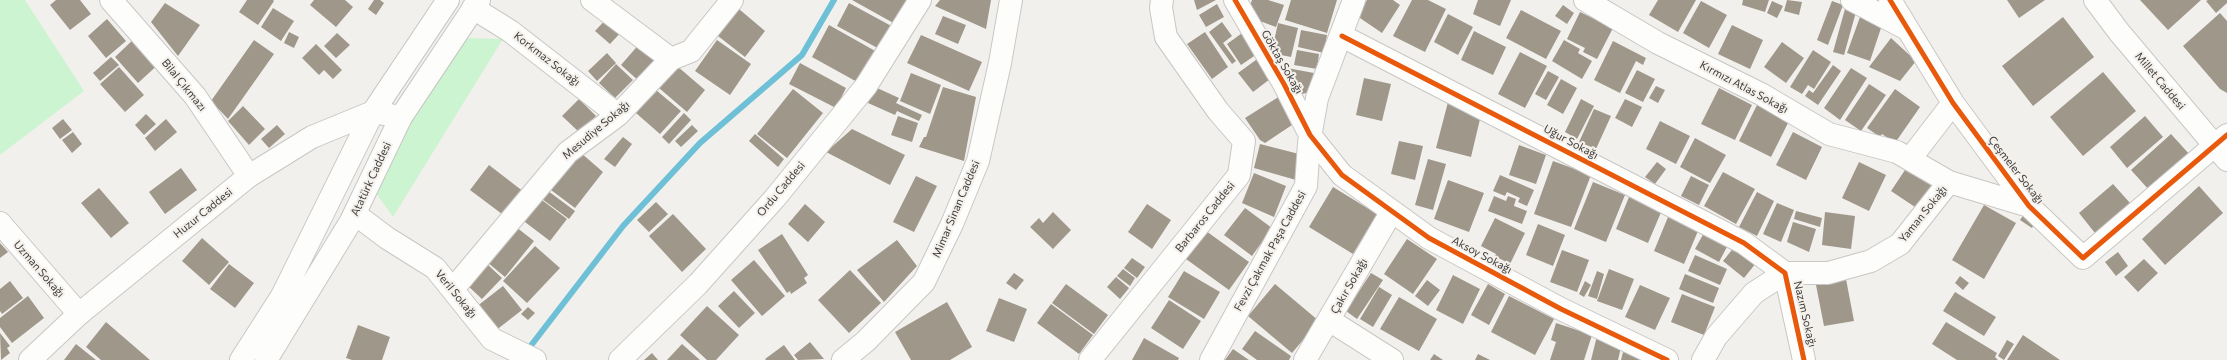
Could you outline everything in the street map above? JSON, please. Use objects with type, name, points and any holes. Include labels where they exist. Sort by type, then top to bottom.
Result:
[{"type":"street","name":"Bilal Çıkmazı","points":[[111,0],[195,96],[249,176]]},
{"type":"street","points":[[241,360],[282,296],[373,112],[448,0]]},
{"type":"street","points":[[592,0],[671,59]]},
{"type":"street","name":"Mesudiye Sokağı","points":[[453,289],[568,152],[618,114],[671,59],[691,51],[732,0]]},
{"type":"street","name":"Ordu Caddesi","points":[[620,360],[698,284],[775,198],[866,86],[920,0]]},
{"type":"street","name":"Mimar Sinan Caddesi","points":[[843,360],[866,341],[924,282],[952,224],[978,161],[1000,63],[1012,0]]},
{"type":"street","name":"Barbaros Caddesi","points":[[1090,360],[1239,175],[1244,141],[1218,111],[1166,37],[1161,8],[1162,0]]},
{"type":"street","name":"Göktaş Sokağı","points":[[1235,0],[1284,84],[1310,135]]},
{"type":"street","name":"Fevzi Çakmak Paşa Caddesi","points":[[1211,360],[1306,186],[1310,135],[1317,98],[1342,36],[1354,0]]},
{"type":"street","name":"Kırmızı Atlas Sokağı","points":[[1585,0],[1658,43],[1761,94],[1828,134],[1897,152],[1949,182],[2030,206]]},
{"type":"street","points":[[1852,0],[1908,30]]},
{"type":"street","name":"Çeşmeler Sokağı","points":[[1890,0],[1953,103],[2030,206],[2083,258],[2223,147]]},
{"type":"street","name":"Millet Caddesi","points":[[2095,0],[2119,32],[2223,147]]},
{"type":"street","name":"Korkmaz Sokağı","points":[[476,4],[618,114]]},
{"type":"street","name":"Atatürk Caddesi","points":[[266,360],[355,214],[401,117],[476,4]]},
{"type":"street","name":"Uğur Sokağı","points":[[1342,36],[1744,243],[1785,273]]},
{"type":"street","points":[[1910,159],[1953,103]]},
{"type":"street","name":"Huzur Caddesi","points":[[30,360],[79,314],[249,176],[312,137],[373,112]]},
{"type":"street","points":[[373,112],[401,117]]},
{"type":"street","name":"Aksoy Sokağı","points":[[1310,135],[1342,175],[1436,242],[1561,309],[1667,360]]},
{"type":"street","name":"Yaman Sokağı","points":[[1785,273],[1828,273],[1871,261],[1900,244],[1949,182]]},
{"type":"street","name":"Çakır Sokağı","points":[[1305,360],[1392,211]]},
{"type":"street","name":"Veril Sokağı","points":[[355,214],[387,238],[435,268],[492,339],[536,360]]},
{"type":"street","name":"Uzman Sokağı","points":[[0,223],[79,314]]},
{"type":"street","points":[[1703,360],[1716,336],[1754,293],[1785,273]]},
{"type":"street","name":"Nazım Sokağı","points":[[1785,273],[1804,360]]},
{"type":"street","points":[[1329,320],[1392,360]]},
{"type":"green space","points":[[0,0],[25,0],[84,91],[0,155]]},
{"type":"green space","points":[[466,38],[503,39],[393,217],[373,189],[406,121]]},
{"type":"building","points":[[56,0],[80,0],[91,14],[70,30],[50,5]]},
{"type":"building","points":[[247,0],[274,1],[258,25],[239,12]]},
{"type":"building","points":[[314,0],[345,0],[353,7],[336,27],[310,5]]},
{"type":"building","points":[[374,0],[380,0],[384,3],[376,15],[368,9]]},
{"type":"building","points":[[852,0],[910,0],[897,25]]},
{"type":"building","points":[[940,0],[991,0],[986,29],[935,6]]},
{"type":"building","points":[[1194,0],[1216,0],[1197,10]]},
{"type":"building","points":[[1252,0],[1268,0],[1284,5],[1276,27],[1257,20],[1248,11]]},
{"type":"building","points":[[1291,0],[1337,0],[1327,33],[1285,20]]},
{"type":"building","points":[[1367,0],[1393,0],[1400,5],[1382,33],[1357,16]]},
{"type":"building","points":[[1412,0],[1428,0],[1446,9],[1425,52],[1393,36]]},
{"type":"building","points":[[1478,0],[1511,0],[1500,26],[1473,14]]},
{"type":"building","points":[[1658,0],[1696,0],[1678,32],[1649,15]]},
{"type":"building","points":[[1743,0],[1769,0],[1765,12],[1742,5]]},
{"type":"building","points":[[1787,0],[1802,2],[1799,15],[1784,11]]},
{"type":"building","points":[[2007,0],[2045,0],[2019,18]]},
{"type":"building","points":[[2140,0],[2201,0],[2168,30]]},
{"type":"building","points":[[2227,0],[2227,3],[2216,13],[2206,1]]},
{"type":"building","points":[[1701,1],[1727,15],[1709,48],[1683,33]]},
{"type":"building","points":[[1772,1],[1783,6],[1777,18],[1767,13]]},
{"type":"building","points":[[1832,1],[1843,5],[1828,45],[1817,40]]},
{"type":"building","points":[[165,3],[200,25],[178,56],[151,22]]},
{"type":"building","points":[[849,3],[895,28],[883,51],[837,26]]},
{"type":"building","points":[[1217,4],[1224,17],[1206,27],[1199,15]]},
{"type":"building","points":[[1563,5],[1574,13],[1567,24],[1555,16]]},
{"type":"building","points":[[273,8],[294,21],[281,41],[261,27]]},
{"type":"building","points":[[739,9],[765,31],[745,57],[718,36]]},
{"type":"building","points":[[1845,9],[1856,12],[1844,55],[1833,52]]},
{"type":"building","points":[[1521,10],[1561,31],[1546,59],[1506,38]]},
{"type":"building","points":[[1580,12],[1613,28],[1597,59],[1583,52],[1585,48],[1567,39]]},
{"type":"building","points":[[2220,13],[2227,21],[2227,93],[2220,89],[2183,46]]},
{"type":"building","points":[[1448,14],[1473,27],[1458,55],[1434,42]]},
{"type":"building","points":[[609,16],[624,29],[610,44],[595,31]]},
{"type":"building","points":[[943,16],[966,25],[958,44],[935,34]]},
{"type":"building","points":[[1860,17],[1882,25],[1870,61],[1847,53]]},
{"type":"building","points":[[2063,17],[2094,57],[2033,106],[2002,66]]},
{"type":"building","points":[[107,19],[126,41],[106,58],[88,36]]},
{"type":"building","points":[[1222,22],[1232,36],[1223,43],[1236,61],[1232,64],[1209,32]]},
{"type":"building","points":[[1278,23],[1298,28],[1291,57],[1281,55],[1273,46]]},
{"type":"building","points":[[829,25],[877,52],[859,83],[812,57]]},
{"type":"building","points":[[1732,25],[1763,40],[1750,69],[1718,54]]},
{"type":"building","points":[[1301,30],[1327,35],[1324,53],[1298,47]]},
{"type":"building","points":[[1245,31],[1260,52],[1241,65],[1227,44]]},
{"type":"building","points":[[1474,31],[1506,47],[1493,75],[1461,60]]},
{"type":"building","points":[[289,32],[299,37],[294,48],[284,43]]},
{"type":"building","points":[[1205,32],[1228,67],[1212,79],[1187,44]]},
{"type":"building","points":[[337,33],[350,45],[336,58],[324,46]]},
{"type":"building","points":[[138,35],[162,61],[138,83],[115,57]]},
{"type":"building","points":[[921,35],[982,62],[969,91],[907,63]]},
{"type":"building","points":[[1891,38],[1916,61],[1900,81],[1869,67]]},
{"type":"building","points":[[254,40],[274,54],[228,119],[211,101]]},
{"type":"building","points":[[717,40],[751,64],[730,95],[695,71]]},
{"type":"building","points":[[1564,40],[1580,49],[1578,53],[1592,61],[1582,79],[1552,61]]},
{"type":"building","points":[[1613,41],[1646,58],[1643,65],[1636,61],[1620,93],[1594,80]]},
{"type":"building","points":[[641,42],[661,60],[641,83],[621,65]]},
{"type":"building","points":[[1782,42],[1804,58],[1786,83],[1764,67]]},
{"type":"building","points":[[316,44],[342,70],[333,79],[324,70],[319,75],[302,58]]},
{"type":"building","points":[[1297,50],[1319,54],[1317,69],[1294,65]]},
{"type":"building","points":[[1813,50],[1831,62],[1814,89],[1808,85],[1802,94],[1790,87]]},
{"type":"building","points":[[1520,52],[1547,66],[1525,108],[1498,94]]},
{"type":"building","points":[[607,53],[616,63],[597,81],[588,71]]},
{"type":"building","points":[[111,57],[119,65],[100,81],[93,73]]},
{"type":"building","points":[[1260,57],[1274,76],[1253,92],[1238,73]]},
{"type":"building","points":[[800,63],[846,88],[836,108],[789,84]]},
{"type":"building","points":[[616,64],[633,80],[615,98],[599,83]]},
{"type":"building","points":[[1833,65],[1841,71],[1818,105],[1805,96],[1809,90],[1813,93]]},
{"type":"building","points":[[677,66],[705,90],[687,112],[659,88]]},
{"type":"building","points":[[119,67],[144,95],[125,112],[100,84]]},
{"type":"building","points":[[1287,68],[1314,73],[1310,92],[1302,94]]},
{"type":"building","points":[[1851,68],[1867,78],[1840,120],[1824,108]]},
{"type":"building","points":[[1637,70],[1655,79],[1643,102],[1625,93]]},
{"type":"building","points":[[1548,71],[1559,77],[1546,100],[1535,94]]},
{"type":"building","points":[[2103,72],[2136,111],[2083,156],[2050,117]]},
{"type":"building","points":[[911,73],[941,85],[930,114],[900,101]]},
{"type":"building","points":[[1364,78],[1391,84],[1382,121],[1356,115]]},
{"type":"building","points":[[1561,79],[1577,88],[1563,114],[1547,105]]},
{"type":"building","points":[[1869,84],[1886,95],[1861,131],[1845,120]]},
{"type":"building","points":[[1656,86],[1665,90],[1658,103],[1649,98]]},
{"type":"building","points":[[875,87],[899,98],[896,103],[922,115],[919,121],[897,111],[895,115],[868,103]]},
{"type":"building","points":[[943,87],[976,97],[964,161],[919,147],[924,137],[926,137]]},
{"type":"building","points":[[1719,88],[1752,105],[1735,140],[1701,124]]},
{"type":"building","points":[[793,89],[823,113],[787,158],[757,134]]},
{"type":"building","points":[[1895,89],[1920,107],[1895,143],[1882,134],[1880,137],[1867,128]]},
{"type":"building","points":[[656,90],[681,111],[660,134],[636,113]]},
{"type":"building","points":[[1280,96],[1295,123],[1265,143],[1260,140],[1245,118]]},
{"type":"building","points":[[579,99],[596,116],[580,133],[562,116]]},
{"type":"building","points":[[1581,99],[1594,106],[1577,139],[1565,132]]},
{"type":"building","points":[[1625,99],[1642,107],[1632,127],[1615,118]]},
{"type":"building","points":[[1448,102],[1461,106],[1460,110],[1481,115],[1471,157],[1436,148]]},
{"type":"building","points":[[1757,105],[1789,121],[1771,157],[1739,141]]},
{"type":"building","points":[[243,106],[265,129],[249,145],[228,121]]},
{"type":"building","points":[[1594,109],[1611,116],[1596,149],[1579,142]]},
{"type":"building","points":[[684,113],[691,120],[669,144],[662,137]]},
{"type":"building","points":[[146,114],[156,124],[144,135],[135,125]]},
{"type":"building","points":[[898,116],[918,123],[912,142],[891,135]]},
{"type":"building","points":[[2145,116],[2163,137],[2127,168],[2110,147]]},
{"type":"building","points":[[63,119],[72,130],[60,139],[52,128]]},
{"type":"building","points":[[166,119],[177,132],[155,151],[145,138]]},
{"type":"building","points":[[1660,121],[1690,136],[1676,164],[1646,149]]},
{"type":"building","points":[[277,125],[285,134],[269,148],[261,139]]},
{"type":"building","points":[[692,125],[698,131],[681,147],[675,141]]},
{"type":"building","points":[[852,129],[905,155],[890,185],[826,152]]},
{"type":"building","points":[[73,132],[82,144],[72,153],[62,140]]},
{"type":"building","points":[[1793,132],[1822,147],[1806,180],[1776,165]]},
{"type":"building","points":[[755,134],[784,159],[778,167],[749,141]]},
{"type":"building","points":[[2171,134],[2190,155],[2150,191],[2131,170]]},
{"type":"building","points":[[623,137],[632,144],[615,167],[604,159]]},
{"type":"building","points":[[1695,138],[1726,155],[1710,183],[1680,167]]},
{"type":"building","points":[[1399,141],[1423,146],[1415,180],[1391,174]]},
{"type":"building","points":[[1260,144],[1303,155],[1296,180],[1254,168]]},
{"type":"building","points":[[1519,145],[1546,155],[1536,184],[1509,175]]},
{"type":"building","points":[[581,153],[603,172],[575,208],[547,187]]},
{"type":"building","points":[[1428,159],[1446,164],[1433,210],[1415,205]]},
{"type":"building","points":[[1553,161],[1591,175],[1571,227],[1534,214]]},
{"type":"building","points":[[1657,162],[1666,169],[1655,184],[1645,177]]},
{"type":"building","points":[[1859,162],[1886,175],[1869,211],[1842,198]]},
{"type":"building","points":[[1909,164],[1935,182],[1918,209],[1891,191]]},
{"type":"building","points":[[489,165],[524,192],[506,217],[470,190]]},
{"type":"building","points":[[181,168],[197,190],[165,214],[149,192]]},
{"type":"building","points":[[1723,172],[1755,189],[1736,224],[1704,206]]},
{"type":"building","points":[[1254,173],[1286,186],[1274,217],[1242,203]]},
{"type":"building","points":[[1500,175],[1534,190],[1527,206],[1518,202],[1520,198],[1507,192],[1505,196],[1493,191]]},
{"type":"building","points":[[916,176],[937,186],[914,232],[893,222]]},
{"type":"building","points":[[1691,176],[1709,185],[1699,205],[1681,196]]},
{"type":"building","points":[[1448,180],[1484,193],[1469,232],[1434,219]]},
{"type":"building","points":[[1593,182],[1625,195],[1606,242],[1574,229]]},
{"type":"building","points":[[2113,184],[2130,203],[2095,233],[2079,213]]},
{"type":"building","points":[[2199,186],[2223,213],[2165,265],[2142,239]]},
{"type":"building","points":[[1333,187],[1377,214],[1353,254],[1309,227]]},
{"type":"building","points":[[99,188],[129,223],[111,238],[81,203]]},
{"type":"building","points":[[544,188],[575,211],[569,219],[538,196]]},
{"type":"building","points":[[1757,192],[1774,201],[1757,236],[1739,227]]},
{"type":"building","points":[[1494,196],[1506,201],[1508,196],[1516,199],[1514,206],[1527,211],[1522,224],[1488,211]]},
{"type":"building","points":[[538,197],[567,219],[550,241],[521,219]]},
{"type":"building","points":[[1629,197],[1662,210],[1648,243],[1616,229]]},
{"type":"building","points":[[656,202],[668,214],[649,232],[637,220]]},
{"type":"building","points":[[1777,203],[1794,210],[1781,242],[1763,234]]},
{"type":"building","points":[[805,204],[825,222],[808,242],[788,224]]},
{"type":"building","points":[[1147,204],[1171,220],[1152,249],[1128,232]]},
{"type":"building","points":[[1984,205],[2016,223],[1984,279],[1952,260]]},
{"type":"building","points":[[1245,208],[1272,228],[1252,256],[1224,235]]},
{"type":"building","points":[[1796,211],[1822,218],[1820,227],[1794,219]]},
{"type":"building","points":[[1053,212],[1071,230],[1053,249],[1030,227],[1039,218],[1043,223]]},
{"type":"building","points":[[1825,212],[1855,216],[1851,249],[1822,245]]},
{"type":"building","points":[[2025,213],[2036,220],[2032,228],[2020,220]]},
{"type":"building","points":[[673,214],[706,249],[682,272],[649,236]]},
{"type":"building","points":[[1668,217],[1698,231],[1684,264],[1654,251]]},
{"type":"building","points":[[1495,218],[1525,233],[1510,264],[1481,246]]},
{"type":"building","points":[[1793,222],[1816,229],[1809,252],[1787,242]]},
{"type":"building","points":[[1538,224],[1565,235],[1553,266],[1526,255]]},
{"type":"building","points":[[516,227],[534,241],[505,277],[487,262]]},
{"type":"building","points":[[1206,231],[1249,262],[1229,290],[1186,259]]},
{"type":"building","points":[[1705,231],[1729,243],[1719,262],[1695,249]]},
{"type":"building","points":[[782,234],[808,275],[804,278],[807,283],[791,294],[790,291],[787,293],[758,250]]},
{"type":"building","points":[[202,238],[229,262],[209,285],[182,261]]},
{"type":"building","points":[[1407,239],[1437,259],[1413,294],[1384,274]]},
{"type":"building","points":[[897,240],[917,266],[884,302],[857,270]]},
{"type":"building","points":[[0,243],[8,252],[0,258]]},
{"type":"building","points":[[535,246],[560,268],[527,303],[503,281]]},
{"type":"building","points":[[1735,246],[1756,263],[1744,278],[1723,261]]},
{"type":"building","points":[[1562,250],[1589,260],[1577,292],[1550,282]]},
{"type":"building","points":[[2118,252],[2128,266],[2116,276],[2105,262]]},
{"type":"building","points":[[1695,255],[1727,269],[1720,285],[1688,271]]},
{"type":"building","points":[[1132,258],[1145,267],[1137,278],[1124,268]]},
{"type":"building","points":[[2144,259],[2158,273],[2138,292],[2124,277]]},
{"type":"building","points":[[754,260],[785,296],[762,316],[731,280]]},
{"type":"building","points":[[229,264],[254,283],[235,308],[210,289]]},
{"type":"building","points":[[487,264],[502,278],[482,299],[467,285]]},
{"type":"building","points":[[1123,269],[1135,278],[1130,286],[1117,276]]},
{"type":"building","points":[[1609,269],[1634,279],[1622,310],[1597,301]]},
{"type":"building","points":[[850,270],[881,303],[849,333],[818,300]]},
{"type":"building","points":[[1184,271],[1220,292],[1204,319],[1168,297]]},
{"type":"building","points":[[1597,271],[1604,274],[1597,299],[1588,296]]},
{"type":"building","points":[[1014,273],[1024,280],[1016,290],[1006,283]]},
{"type":"building","points":[[1371,273],[1383,280],[1357,319],[1346,311]]},
{"type":"building","points":[[1685,274],[1719,288],[1713,303],[1679,289]]},
{"type":"building","points":[[1453,275],[1480,289],[1463,324],[1436,310]]},
{"type":"building","points":[[1960,276],[1969,283],[1963,290],[1955,283]]},
{"type":"building","points":[[1116,277],[1129,288],[1120,299],[1107,287]]},
{"type":"building","points":[[1846,279],[1854,321],[1824,326],[1816,285]]},
{"type":"building","points":[[1427,280],[1440,290],[1428,306],[1415,296]]},
{"type":"building","points":[[10,281],[23,298],[2,314],[0,311],[0,289]]},
{"type":"building","points":[[1585,281],[1591,285],[1584,297],[1579,294]]},
{"type":"building","points":[[1066,284],[1108,315],[1094,334],[1052,303]]},
{"type":"building","points":[[1275,284],[1319,321],[1292,353],[1248,316]]},
{"type":"building","points":[[1488,284],[1505,294],[1489,325],[1471,315]]},
{"type":"building","points":[[1640,285],[1670,298],[1655,330],[1625,317]]},
{"type":"building","points":[[503,286],[522,310],[495,331],[476,307]]},
{"type":"building","points":[[1379,287],[1392,295],[1373,327],[1360,319]]},
{"type":"building","points":[[734,291],[755,313],[739,328],[718,306]]},
{"type":"building","points":[[1955,292],[1996,317],[1984,336],[1943,311]]},
{"type":"building","points":[[1682,294],[1715,307],[1704,335],[1671,322]]},
{"type":"building","points":[[28,296],[44,318],[12,343],[0,327],[0,318]]},
{"type":"building","points":[[1509,296],[1554,319],[1535,355],[1491,332]]},
{"type":"building","points":[[1399,297],[1437,319],[1419,351],[1380,329]]},
{"type":"building","points":[[999,298],[1027,309],[1014,342],[986,331]]},
{"type":"building","points":[[1169,300],[1201,321],[1183,349],[1151,328]]},
{"type":"building","points":[[947,302],[972,347],[950,360],[911,360],[895,332]]},
{"type":"building","points":[[1051,304],[1093,335],[1079,354],[1037,323]]},
{"type":"building","points":[[707,306],[739,335],[716,360],[707,360],[680,335]]},
{"type":"building","points":[[528,307],[535,313],[528,320],[521,314]]},
{"type":"building","points":[[106,322],[150,360],[101,360],[86,347]]},
{"type":"building","points":[[1946,322],[1997,353],[1995,357],[1998,360],[1957,360],[1932,344]]},
{"type":"building","points":[[1556,323],[1592,335],[1584,360],[1550,360],[1556,342],[1551,340]]},
{"type":"building","points":[[358,325],[390,337],[382,360],[352,360],[346,358]]},
{"type":"building","points":[[1255,331],[1291,356],[1289,360],[1257,360],[1242,349]]},
{"type":"building","points":[[0,333],[10,346],[7,348],[10,353],[1,360]]},
{"type":"building","points":[[2023,335],[2060,360],[2007,360]]},
{"type":"building","points":[[1597,336],[1622,343],[1618,360],[1591,360]]},
{"type":"building","points":[[1144,338],[1179,358],[1178,360],[1132,360]]},
{"type":"building","points":[[2007,340],[2014,344],[2004,360],[1998,356]]},
{"type":"building","points":[[810,342],[824,359],[798,360],[794,355]]},
{"type":"building","points":[[76,344],[96,360],[64,360]]},
{"type":"building","points":[[682,344],[700,360],[667,360]]},
{"type":"building","points":[[784,345],[795,360],[765,359]]},
{"type":"building","points":[[1233,349],[1249,360],[1225,360]]},
{"type":"building","points":[[1623,352],[1649,358],[1649,360],[1621,360]]},
{"type":"building","points":[[652,353],[658,360],[644,360]]},
{"type":"building","points":[[1434,354],[1443,360],[1430,360]]},
{"type":"building","points":[[1478,354],[1490,360],[1475,360]]},
{"type":"waterway","points":[[526,352],[623,226],[700,143],[802,55],[834,0]]},
{"type":"cycle path","points":[[1235,0],[1284,84],[1310,135],[1342,175],[1429,238],[1561,309],[1667,360]]},
{"type":"cycle path","points":[[1890,0],[1953,103],[2029,206],[2083,258],[2227,135]]},
{"type":"cycle path","points":[[1342,36],[1744,243],[1785,273],[1804,360]]}]
